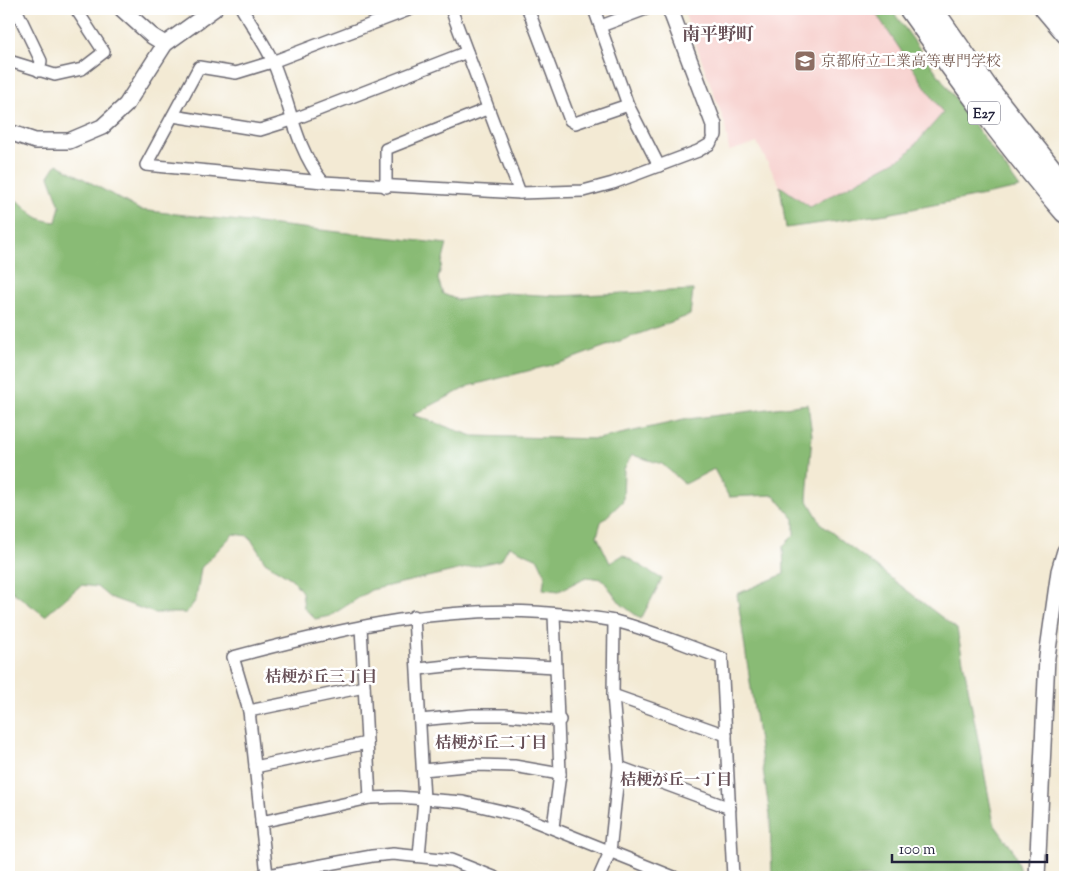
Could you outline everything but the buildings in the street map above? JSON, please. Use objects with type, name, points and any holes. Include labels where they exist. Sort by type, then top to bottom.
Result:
[{"type":"highway","name":"E27","points":[[910,9],[988,118],[1024,165],[1065,212]]},
{"type":"highway","name":"E27","points":[[932,9],[987,88],[1065,187]]},
{"type":"main road","points":[[1043,9],[1065,35]]},
{"type":"street","points":[[16,9],[41,61],[39,71]]},
{"type":"street","points":[[9,61],[55,75],[82,69],[104,52],[76,9]]},
{"type":"street","points":[[122,9],[152,36],[165,44]]},
{"type":"street","points":[[9,132],[35,141],[69,141],[102,126],[126,105],[165,44],[214,9]]},
{"type":"street","points":[[242,9],[272,62],[292,120],[312,168],[324,182]]},
{"type":"street","points":[[411,9],[272,62],[236,73],[199,67],[146,165],[386,187],[520,193],[583,191],[613,183],[698,151],[710,144],[714,135],[714,125],[670,9]]},
{"type":"street","points":[[451,9],[520,193]]},
{"type":"street","points":[[528,9],[570,120],[575,123],[628,105]]},
{"type":"street","points":[[594,9],[628,105],[659,166]]},
{"type":"street","points":[[601,26],[646,9]]},
{"type":"street","points":[[172,116],[260,130],[292,120],[467,52]]},
{"type":"street","points":[[386,187],[386,149],[487,109]]},
{"type":"street","points":[[1037,877],[1047,657],[1059,571],[1065,552]]},
{"type":"street","points":[[494,877],[451,860],[419,856],[372,856],[262,876],[261,822],[249,711],[233,657],[414,616],[493,611],[554,614],[614,621],[722,658],[733,877]]},
{"type":"street","points":[[553,827],[560,774],[560,720],[554,614]]},
{"type":"street","points":[[414,616],[424,800],[419,856]]},
{"type":"street","points":[[599,877],[610,852],[618,767],[613,695],[614,621]]},
{"type":"street","points":[[361,627],[370,798]]},
{"type":"street","points":[[418,669],[474,663],[556,667]]},
{"type":"street","points":[[249,711],[364,687]]},
{"type":"street","points":[[613,695],[726,734]]},
{"type":"street","points":[[420,720],[473,715],[506,715],[560,720]]},
{"type":"street","points":[[255,767],[367,743]]},
{"type":"street","points":[[423,770],[476,765],[514,766],[560,774]]},
{"type":"street","points":[[618,767],[730,808]]},
{"type":"street","points":[[261,822],[370,798],[398,797],[463,802],[497,809],[553,827],[674,877]]},
{"type":"shaded area","name":"京都府立工業高等専門学校","points":[[683,9],[873,9],[943,113],[906,155],[810,207],[780,186],[757,143],[729,151],[725,124]]},
{"type":"green space","points":[[873,9],[891,9],[1020,188],[887,214],[786,228],[780,186],[810,207],[906,155],[943,113]]},
{"type":"green space","points":[[57,164],[140,210],[447,244],[438,279],[443,294],[458,300],[504,293],[558,296],[693,290],[690,315],[563,362],[469,386],[413,415],[473,436],[598,439],[688,419],[808,404],[812,435],[807,499],[822,525],[957,629],[994,824],[1013,850],[1022,877],[772,877],[770,816],[737,594],[784,574],[783,546],[794,535],[794,519],[774,495],[729,497],[714,469],[685,484],[662,464],[632,455],[624,469],[623,501],[601,522],[597,536],[610,563],[623,555],[662,579],[641,619],[621,604],[602,579],[586,577],[559,591],[543,589],[545,574],[538,559],[509,546],[501,560],[371,590],[330,616],[315,619],[304,608],[302,592],[292,579],[265,562],[249,536],[233,534],[201,568],[196,600],[186,613],[154,613],[109,597],[97,587],[81,585],[45,616],[9,589],[9,197],[40,218],[56,222],[60,206],[49,176]]},
{"type":"place","name":"京都府立工業高等専門学校","points":[[805,61]]},
{"type":"district","name":"南平野町","points":[[718,34]]},
{"type":"district","name":"桔梗が丘三丁目","points":[[321,676]]},
{"type":"district","name":"桔梗が丘二丁目","points":[[491,742]]},
{"type":"district","name":"桔梗が丘一丁目","points":[[676,779]]}]
